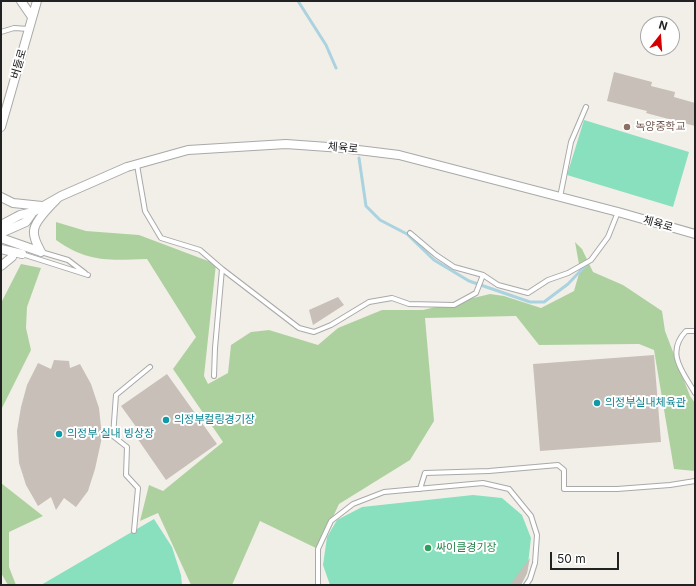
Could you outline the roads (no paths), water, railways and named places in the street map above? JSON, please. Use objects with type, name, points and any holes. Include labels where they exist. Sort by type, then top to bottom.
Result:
[{"type":"street","points":[[21,1],[32,17]]},
{"type":"street","name":"버들로","points":[[1,127],[37,1]]},
{"type":"street","name":"체육로","points":[[1,233],[26,222],[33,212],[61,196],[137,164],[188,150],[286,144],[342,148],[399,155],[618,212],[695,234]]},
{"type":"street","points":[[41,252],[35,238],[34,231],[36,223],[61,196]]},
{"type":"street","points":[[1,198],[13,203],[42,206]]},
{"type":"street","points":[[1,225],[20,215],[33,212]]},
{"type":"street","points":[[1,238],[41,252]]},
{"type":"street","points":[[1,249],[22,254]]},
{"type":"street","points":[[1,266],[12,257]]},
{"type":"lane","points":[[1,32],[14,28],[29,29]]},
{"type":"lane","points":[[560,197],[571,142],[586,107]]},
{"type":"lane","points":[[137,164],[145,211],[161,238],[200,250],[222,269],[299,328],[314,332],[331,325],[369,302],[392,298],[409,304],[454,305],[476,293],[482,277]]},
{"type":"lane","points":[[410,233],[436,255],[454,267],[482,277],[498,285],[528,292],[548,280],[568,273],[591,260],[608,237],[618,212]]},
{"type":"lane","points":[[12,257],[22,254],[88,275],[68,260],[41,252]]},
{"type":"lane","points":[[214,376],[222,269]]},
{"type":"lane","points":[[695,331],[686,331],[680,336],[675,351],[676,360],[695,393]]},
{"type":"lane","points":[[134,531],[138,488],[126,475],[127,447],[113,436],[116,395],[150,367]]},
{"type":"lane","points":[[420,489],[425,473],[489,471],[558,465],[564,470],[564,489],[617,489],[670,485],[695,481]]},
{"type":"lane","points":[[319,584],[318,549],[330,521],[353,504],[384,492],[483,483],[509,489],[531,516],[537,535],[535,563],[530,579],[526,585]]},
{"type":"waterway","points":[[298,1],[326,45],[336,68]]},
{"type":"waterway","points":[[359,158],[366,206],[380,220],[407,234],[434,260],[469,281],[530,302],[544,302],[568,284],[587,264]]},
{"type":"place","name":"녹양중학교","points":[[627,127]]},
{"type":"place","name":"의정부실내체육관","points":[[597,403]]},
{"type":"place","name":"의정부컬링경기장","points":[[166,420]]},
{"type":"place","name":"의정부 실내 빙상장","points":[[59,434]]},
{"type":"place","name":"싸이클경기장","points":[[428,548]]}]
